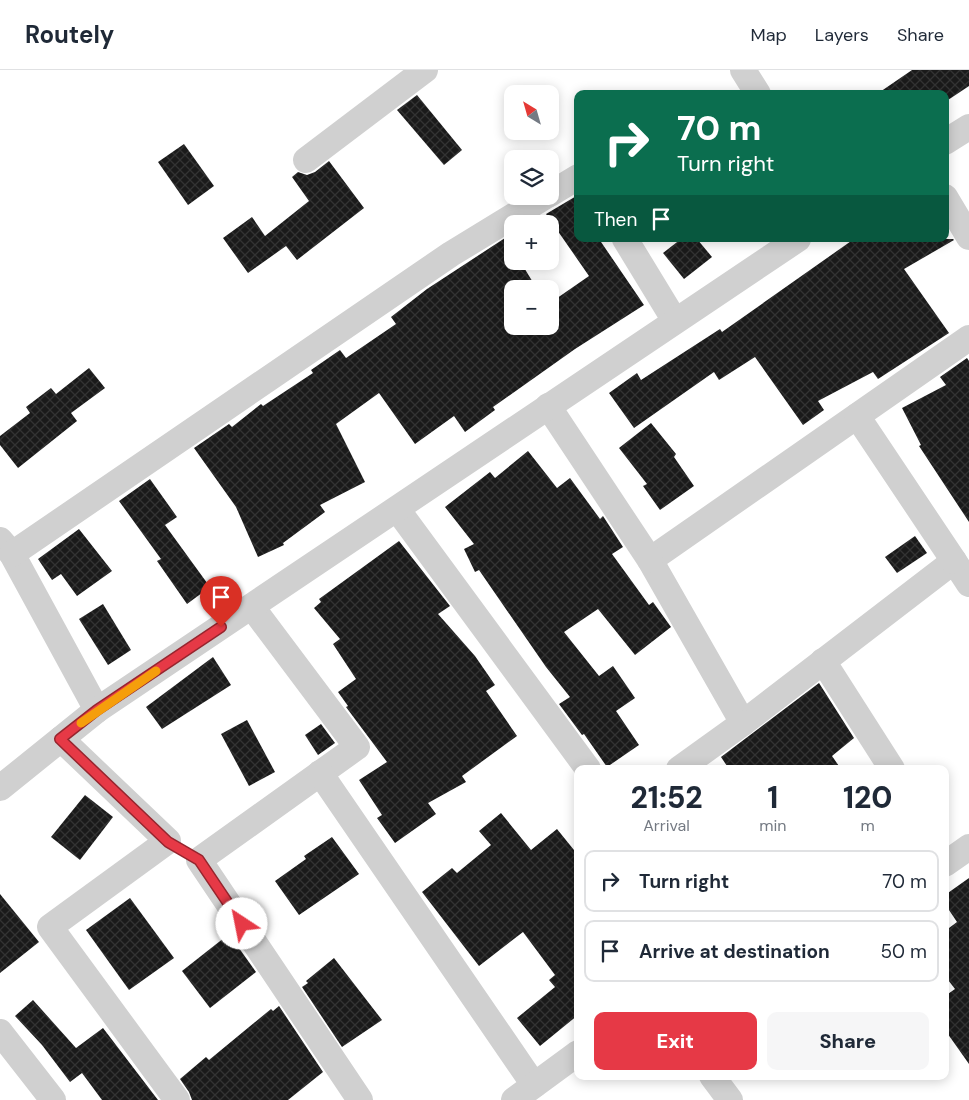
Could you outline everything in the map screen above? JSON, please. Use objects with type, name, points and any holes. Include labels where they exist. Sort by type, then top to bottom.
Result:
[{"type":"street","points":[[306,160],[425,70]]},
{"type":"street","points":[[744,70],[756,90]]},
{"type":"street","points":[[949,140],[969,127]]},
{"type":"street","points":[[559,189],[574,179]]},
{"type":"street","points":[[949,204],[969,237]]},
{"type":"street","points":[[97,710],[6,547],[451,254],[531,205]]},
{"type":"street","points":[[627,242],[675,321]]},
{"type":"street","points":[[0,788],[97,710],[794,242]]},
{"type":"street","points":[[650,560],[969,338]]},
{"type":"street","points":[[548,406],[650,560],[743,722]]},
{"type":"street","points":[[857,416],[969,584]]},
{"type":"street","points":[[397,509],[585,765]]},
{"type":"street","points":[[690,765],[743,722],[954,561]]},
{"type":"street","points":[[199,860],[357,747],[252,606]]},
{"type":"street","points":[[823,661],[889,765]]},
{"type":"street","points":[[60,739],[168,842],[199,860],[360,1100]]},
{"type":"street","points":[[320,773],[524,1093],[574,1056]]},
{"type":"street","points":[[168,842],[50,927],[177,1100]]},
{"type":"street","points":[[0,1032],[53,1100]]},
{"type":"street","points":[[715,1080],[730,1100]]},
{"type":"building","points":[[912,70],[969,70],[969,86],[949,99],[949,90],[883,90]]},
{"type":"building","points":[[417,95],[462,150],[444,165],[397,110]]},
{"type":"building","points":[[184,144],[214,186],[188,205],[158,162]]},
{"type":"building","points":[[329,161],[364,208],[297,260],[286,246],[248,273],[223,238],[252,217],[265,236],[309,201],[292,177],[298,172],[307,175],[315,172]]},
{"type":"building","points":[[574,197],[574,242],[601,242],[644,305],[575,349],[493,407],[495,410],[465,432],[454,416],[415,444],[379,393],[336,424],[365,482],[320,505],[325,512],[283,543],[284,545],[258,557],[236,507],[194,448],[229,424],[232,427],[261,404],[263,406],[313,373],[311,370],[340,350],[346,358],[396,324],[391,317],[427,289],[504,239],[504,270],[525,270],[532,280],[504,280],[504,335],[559,335],[559,297],[589,276],[559,233],[559,215],[547,215]]},
{"type":"building","points":[[949,239],[954,240],[904,269],[949,333],[878,379],[873,372],[818,401],[824,410],[803,425],[755,357],[719,380],[714,372],[634,428],[609,393],[637,373],[641,380],[720,329],[722,332],[850,242],[949,242]]},
{"type":"building","points":[[677,242],[700,242],[712,257],[684,279],[663,253]]},
{"type":"building","points":[[967,358],[969,361],[969,522],[919,446],[921,445],[902,408],[946,385],[940,377]]},
{"type":"building","points":[[89,368],[105,388],[71,413],[77,421],[18,468],[0,445],[0,436],[30,413],[26,407],[51,388],[56,394]]},
{"type":"building","points":[[651,423],[676,454],[674,457],[694,486],[660,510],[643,486],[647,484],[619,448]]},
{"type":"building","points":[[528,451],[557,488],[570,478],[600,519],[603,516],[623,547],[612,554],[649,605],[653,602],[671,627],[635,655],[598,609],[564,632],[599,676],[613,666],[635,698],[616,711],[639,745],[610,765],[606,765],[584,734],[582,735],[559,704],[570,697],[546,667],[479,570],[475,572],[464,549],[474,544],[445,507],[490,472],[495,478]]},
{"type":"building","points":[[150,479],[177,517],[165,525],[210,587],[187,604],[157,561],[161,559],[119,501]]},
{"type":"building","points":[[79,529],[112,571],[77,596],[61,574],[52,580],[38,559]]},
{"type":"building","points":[[915,536],[927,553],[897,573],[885,557]]},
{"type":"building","points":[[399,541],[450,606],[438,614],[475,656],[495,685],[486,691],[517,736],[462,776],[466,782],[428,803],[436,814],[395,843],[377,818],[382,815],[359,780],[387,762],[346,707],[348,706],[338,692],[356,679],[333,644],[340,639],[314,608],[321,602],[319,599]]},
{"type":"building","points":[[103,604],[131,650],[108,665],[79,619]]},
{"type":"building","points":[[213,657],[231,685],[162,729],[146,707]]},
{"type":"building","points":[[819,683],[854,738],[832,756],[838,765],[726,765],[721,757]]},
{"type":"building","points":[[247,720],[275,772],[249,786],[221,734]]},
{"type":"building","points":[[321,724],[335,743],[318,755],[305,735]]},
{"type":"building","points":[[85,795],[113,817],[80,860],[51,837]]},
{"type":"building","points":[[501,813],[531,850],[557,829],[574,850],[574,1018],[540,1046],[517,1018],[555,987],[549,980],[555,975],[523,932],[479,966],[422,892],[452,868],[457,873],[491,845],[479,831]]},
{"type":"building","points":[[332,837],[359,874],[299,915],[275,881],[306,859],[304,856]]},
{"type":"building","points":[[969,878],[969,1064],[949,1036],[949,993],[955,989],[949,981],[949,928],[957,922],[949,910],[949,892]]},
{"type":"building","points":[[0,894],[39,942],[0,973]]},
{"type":"building","points":[[130,898],[174,958],[129,990],[86,930]]},
{"type":"building","points":[[229,934],[256,972],[210,1008],[182,971]]},
{"type":"building","points":[[334,958],[382,1020],[342,1047],[302,987],[308,983],[306,981]]},
{"type":"building","points":[[33,1000],[76,1048],[103,1028],[158,1100],[102,1100],[82,1073],[70,1082],[42,1045],[15,1016]]},
{"type":"building","points":[[279,1006],[323,1072],[288,1100],[192,1100],[180,1079],[206,1057],[209,1060],[271,1009],[273,1011]]},
{"type":"slow traffic","points":[[81,723],[97,710],[156,671]]},
{"type":"route","points":[[221,627],[97,710],[60,739],[168,842],[199,860],[242,924]]}]
